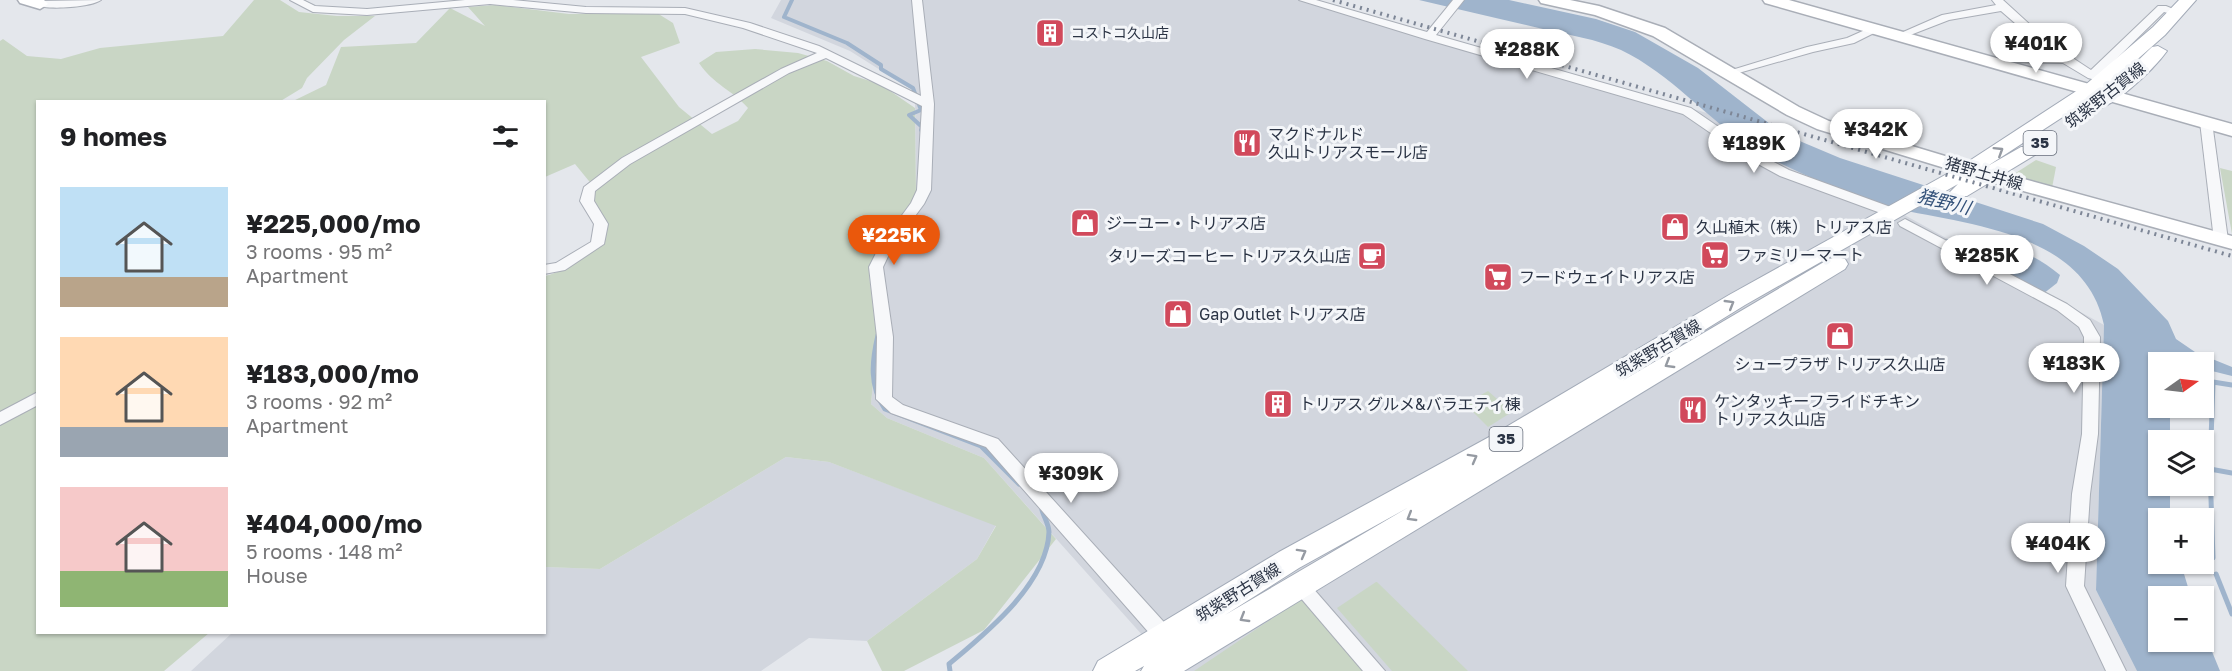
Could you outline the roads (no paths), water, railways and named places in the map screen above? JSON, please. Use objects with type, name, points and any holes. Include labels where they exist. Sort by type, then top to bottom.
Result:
[{"type":"main road","name":"猪野土井線","points":[[1547,0],[1599,11],[1659,32],[1793,111],[1963,180]]},
{"type":"main road","points":[[1771,0],[1999,64],[2099,85],[2232,130]]},
{"type":"main road","name":"筑紫野古賀線","points":[[1157,671],[1963,180],[2173,36],[2205,0]]},
{"type":"main road","name":"筑紫野古賀線","points":[[1963,180],[1991,176],[2099,85],[2183,6]]},
{"type":"main road","name":"猪野土井線","points":[[1991,176],[2227,241]]},
{"type":"main road","name":"筑紫野古賀線","points":[[1109,671],[1289,560],[1500,443],[1737,300],[1905,215]]},
{"type":"street","points":[[33,2],[69,4],[96,0]]},
{"type":"street","points":[[295,0],[313,9],[367,12],[490,1],[586,10],[670,9],[711,15],[827,53],[928,104]]},
{"type":"street","points":[[917,0],[928,104],[924,190],[917,204],[887,245],[876,267],[885,338],[884,399],[890,406],[992,444],[1166,637]]},
{"type":"street","points":[[1304,0],[1687,111],[1709,123],[1752,156],[1833,192],[1905,215],[2062,307],[2085,324],[2092,337],[2090,434],[2081,494],[2075,586],[2116,671]]},
{"type":"street","points":[[1429,37],[1459,0]]},
{"type":"street","points":[[1900,36],[1946,17],[2000,3],[2064,60],[2099,85]]},
{"type":"street","points":[[1728,73],[1811,49],[1850,41],[1874,29]]},
{"type":"street","points":[[546,270],[560,267],[597,244],[601,224],[587,201],[589,190],[599,180],[626,161],[775,77],[827,53]]},
{"type":"street","points":[[1999,64],[2005,58],[2064,60]]},
{"type":"street","points":[[2206,122],[2227,241]]},
{"type":"street","points":[[0,419],[36,399]]},
{"type":"street","points":[[1299,584],[1375,671]]},
{"type":"water","name":"猪野川","points":[[1419,0],[1509,0],[1596,19],[1635,32],[1698,68],[1783,134],[1840,158],[2043,224],[2084,246],[2118,269],[2168,321],[2176,339],[2195,352],[2148,352],[2148,418],[2170,418],[2170,430],[2148,430],[2148,496],[2170,496],[2170,508],[2148,508],[2148,574],[2184,574],[2188,586],[2148,586],[2148,652],[2212,652],[2220,671],[2137,671],[2096,590],[2104,325],[2093,294],[2074,270],[2049,252],[2020,238],[1988,228],[1872,202],[1781,164],[1735,135],[1639,60],[1621,50],[1582,38]]},
{"type":"water","points":[[1959,235],[2000,243],[2025,253],[2060,275],[2057,283],[2043,294],[1945,240]]},
{"type":"water","points":[[2214,360],[2232,367],[2232,376],[2214,372]]},
{"type":"waterway","points":[[792,0],[784,17],[847,43],[881,65],[881,69],[913,88],[921,110],[909,115],[922,127],[921,130]]},
{"type":"waterway","points":[[878,335],[873,373],[876,391],[885,409],[981,446],[1019,484]]},
{"type":"waterway","points":[[2211,430],[2213,382],[2232,385]]},
{"type":"waterway","points":[[2214,470],[2232,473]]},
{"type":"waterway","points":[[2211,496],[2211,508]]},
{"type":"waterway","points":[[950,671],[949,664],[980,638],[1012,606],[1038,570],[1046,551],[1049,532],[1042,510]]},
{"type":"waterway","points":[[2216,574],[2232,614]]},
{"type":"railway","points":[[1333,0],[2232,256]]},
{"type":"place","name":"コストコ久山店","points":[[1050,33]]},
{"type":"place","name":"マクドナルド 久山トリアスモール店","points":[[1247,143]]},
{"type":"place","name":"ジーユー・トリアス店","points":[[1085,223]]},
{"type":"place","name":"久山植木（株） トリアス店","points":[[1675,227]]},
{"type":"place","name":"ファミリーマート","points":[[1715,255]]},
{"type":"place","name":"タリーズコーヒー トリアス久山店","points":[[1372,256]]},
{"type":"place","name":"フードウェイトリアス店","points":[[1498,277]]},
{"type":"place","name":"Gap Outlet トリアス店","points":[[1178,314]]},
{"type":"place","name":"シュープラザ トリアス久山店","points":[[1840,336]]},
{"type":"place","name":"トリアス グルメ&バラエティ棟","points":[[1278,404]]},
{"type":"place","name":"ケンタッキーフライドチキン トリアス久山店","points":[[1693,410]]}]
